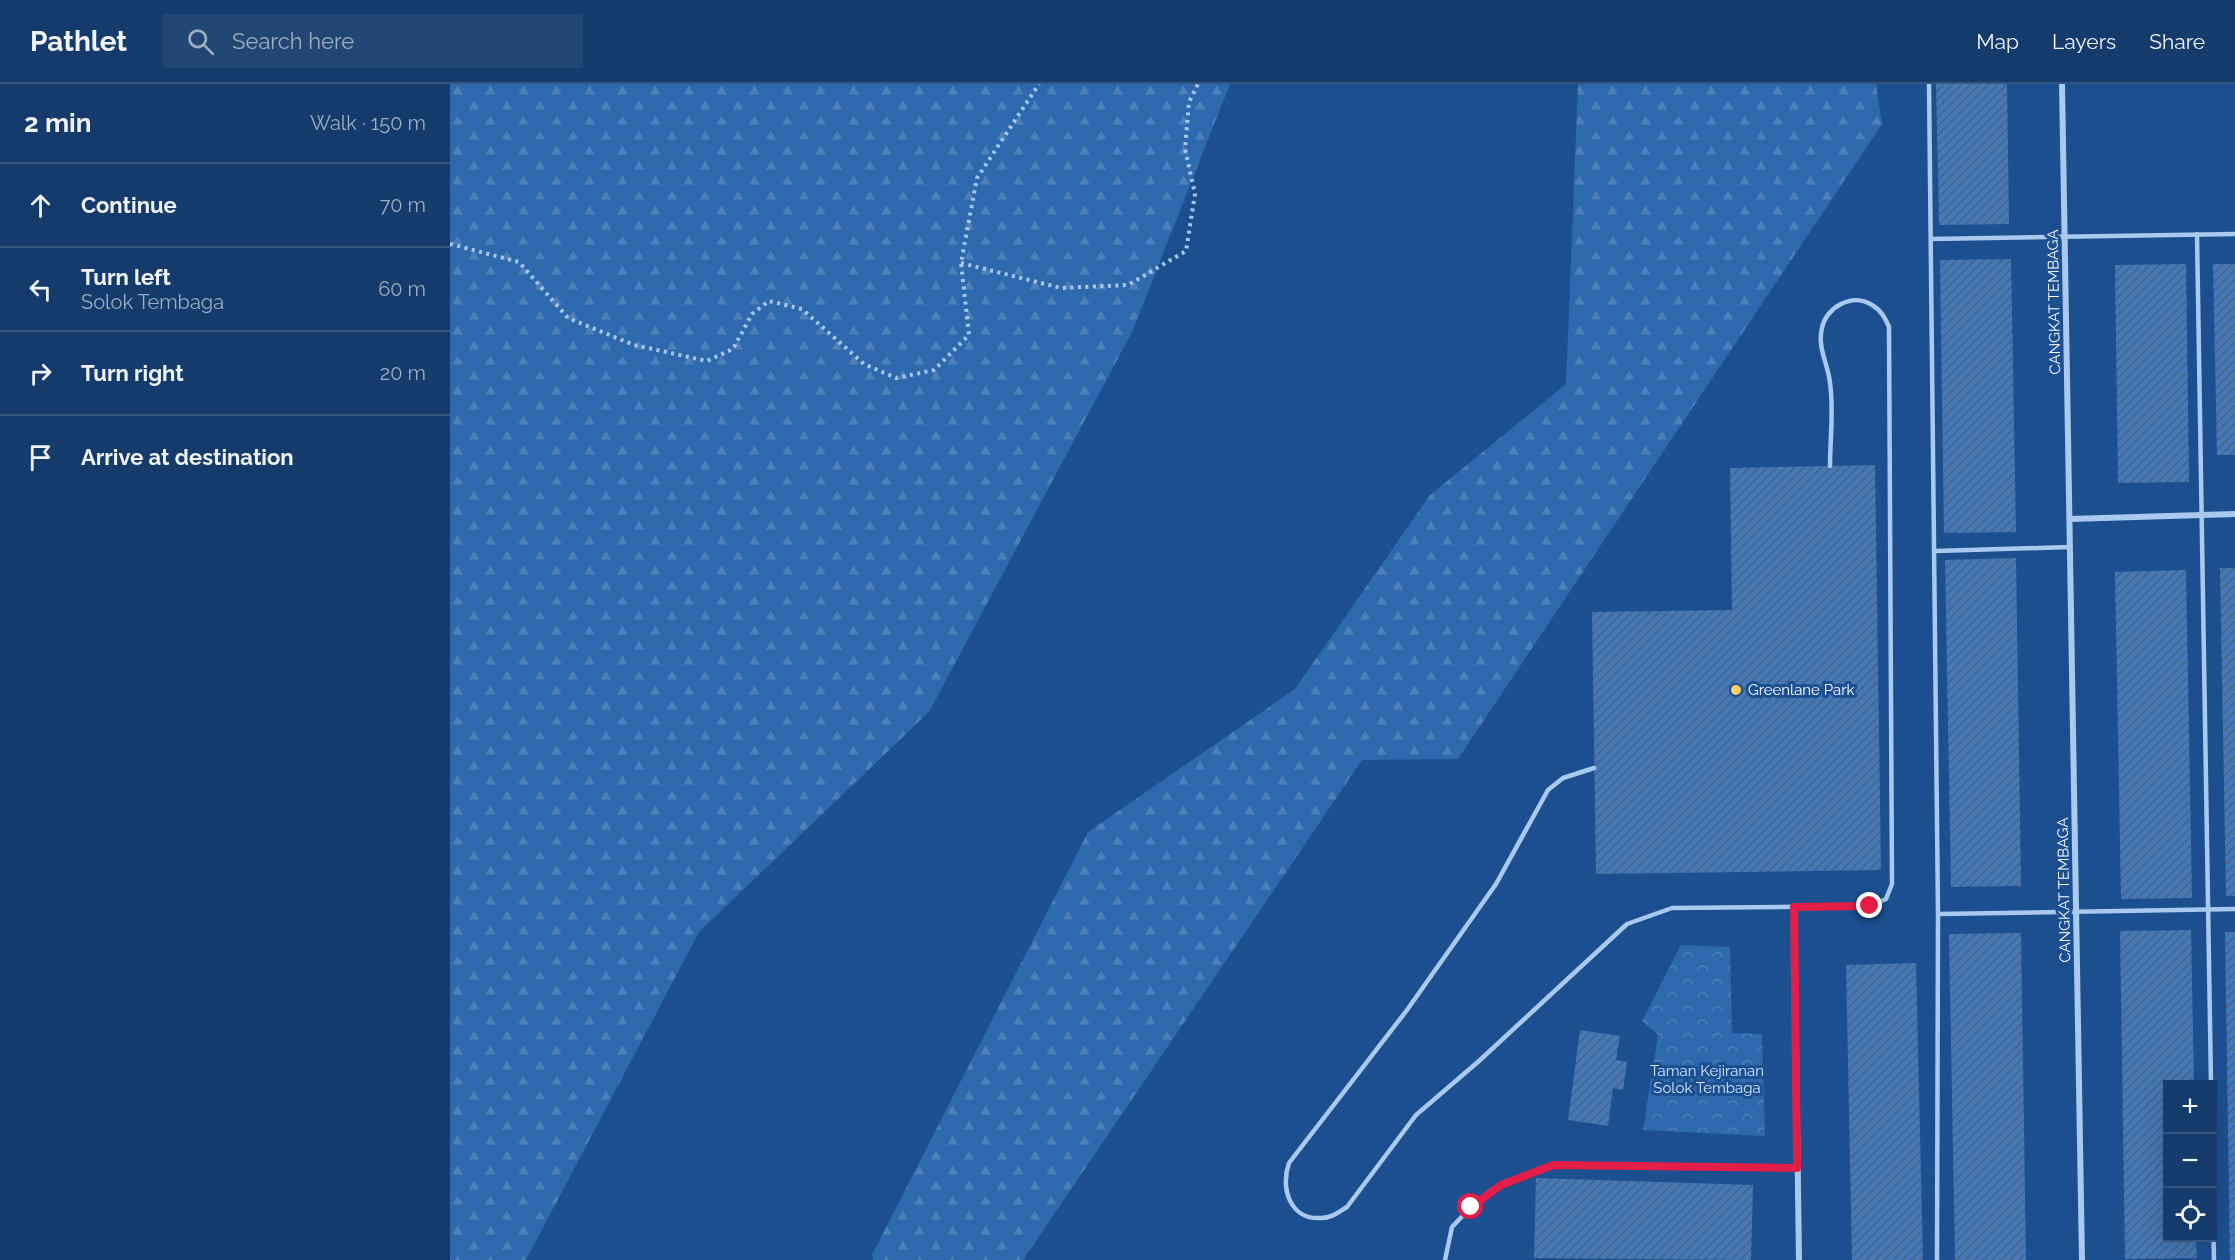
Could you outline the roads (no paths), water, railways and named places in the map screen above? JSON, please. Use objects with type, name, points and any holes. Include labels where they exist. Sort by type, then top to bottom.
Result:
[{"type":"street","name":"CANGKAT TEMBAGA","points":[[2062,84],[2082,1260]]},
{"type":"street","points":[[2070,519],[2235,514]]},
{"type":"street","points":[[1794,907],[1799,1260]]},
{"type":"lane","points":[[1929,84],[1936,551],[1937,1260]]},
{"type":"lane","points":[[2197,234],[2211,1080]]},
{"type":"lane","points":[[1931,239],[2235,234]]},
{"type":"lane","points":[[1594,768],[1563,778],[1548,790],[1489,893],[1407,1010],[1289,1163],[1285,1175],[1287,1195],[1295,1208],[1306,1215],[1320,1219],[1334,1216],[1347,1206],[1416,1115],[1479,1061],[1627,924],[1672,908],[1870,906],[1886,899],[1892,884],[1888,327],[1883,315],[1871,303],[1854,301],[1839,304],[1830,313],[1822,327],[1820,344],[1830,383],[1830,466]]},
{"type":"lane","points":[[1936,551],[2070,548]]},
{"type":"lane","points":[[1938,914],[2235,909]]},
{"type":"lane","points":[[1445,1260],[1452,1227],[1471,1207],[1501,1185],[1553,1165],[1797,1168]]},
{"type":"lane","points":[[2212,1188],[2214,1260]]},
{"type":"place","name":"Greenlane Park","points":[[1736,690]]},
{"type":"park label","name":"Taman Kejiranan Solok Tembaga","points":[[1707,1080]]}]
